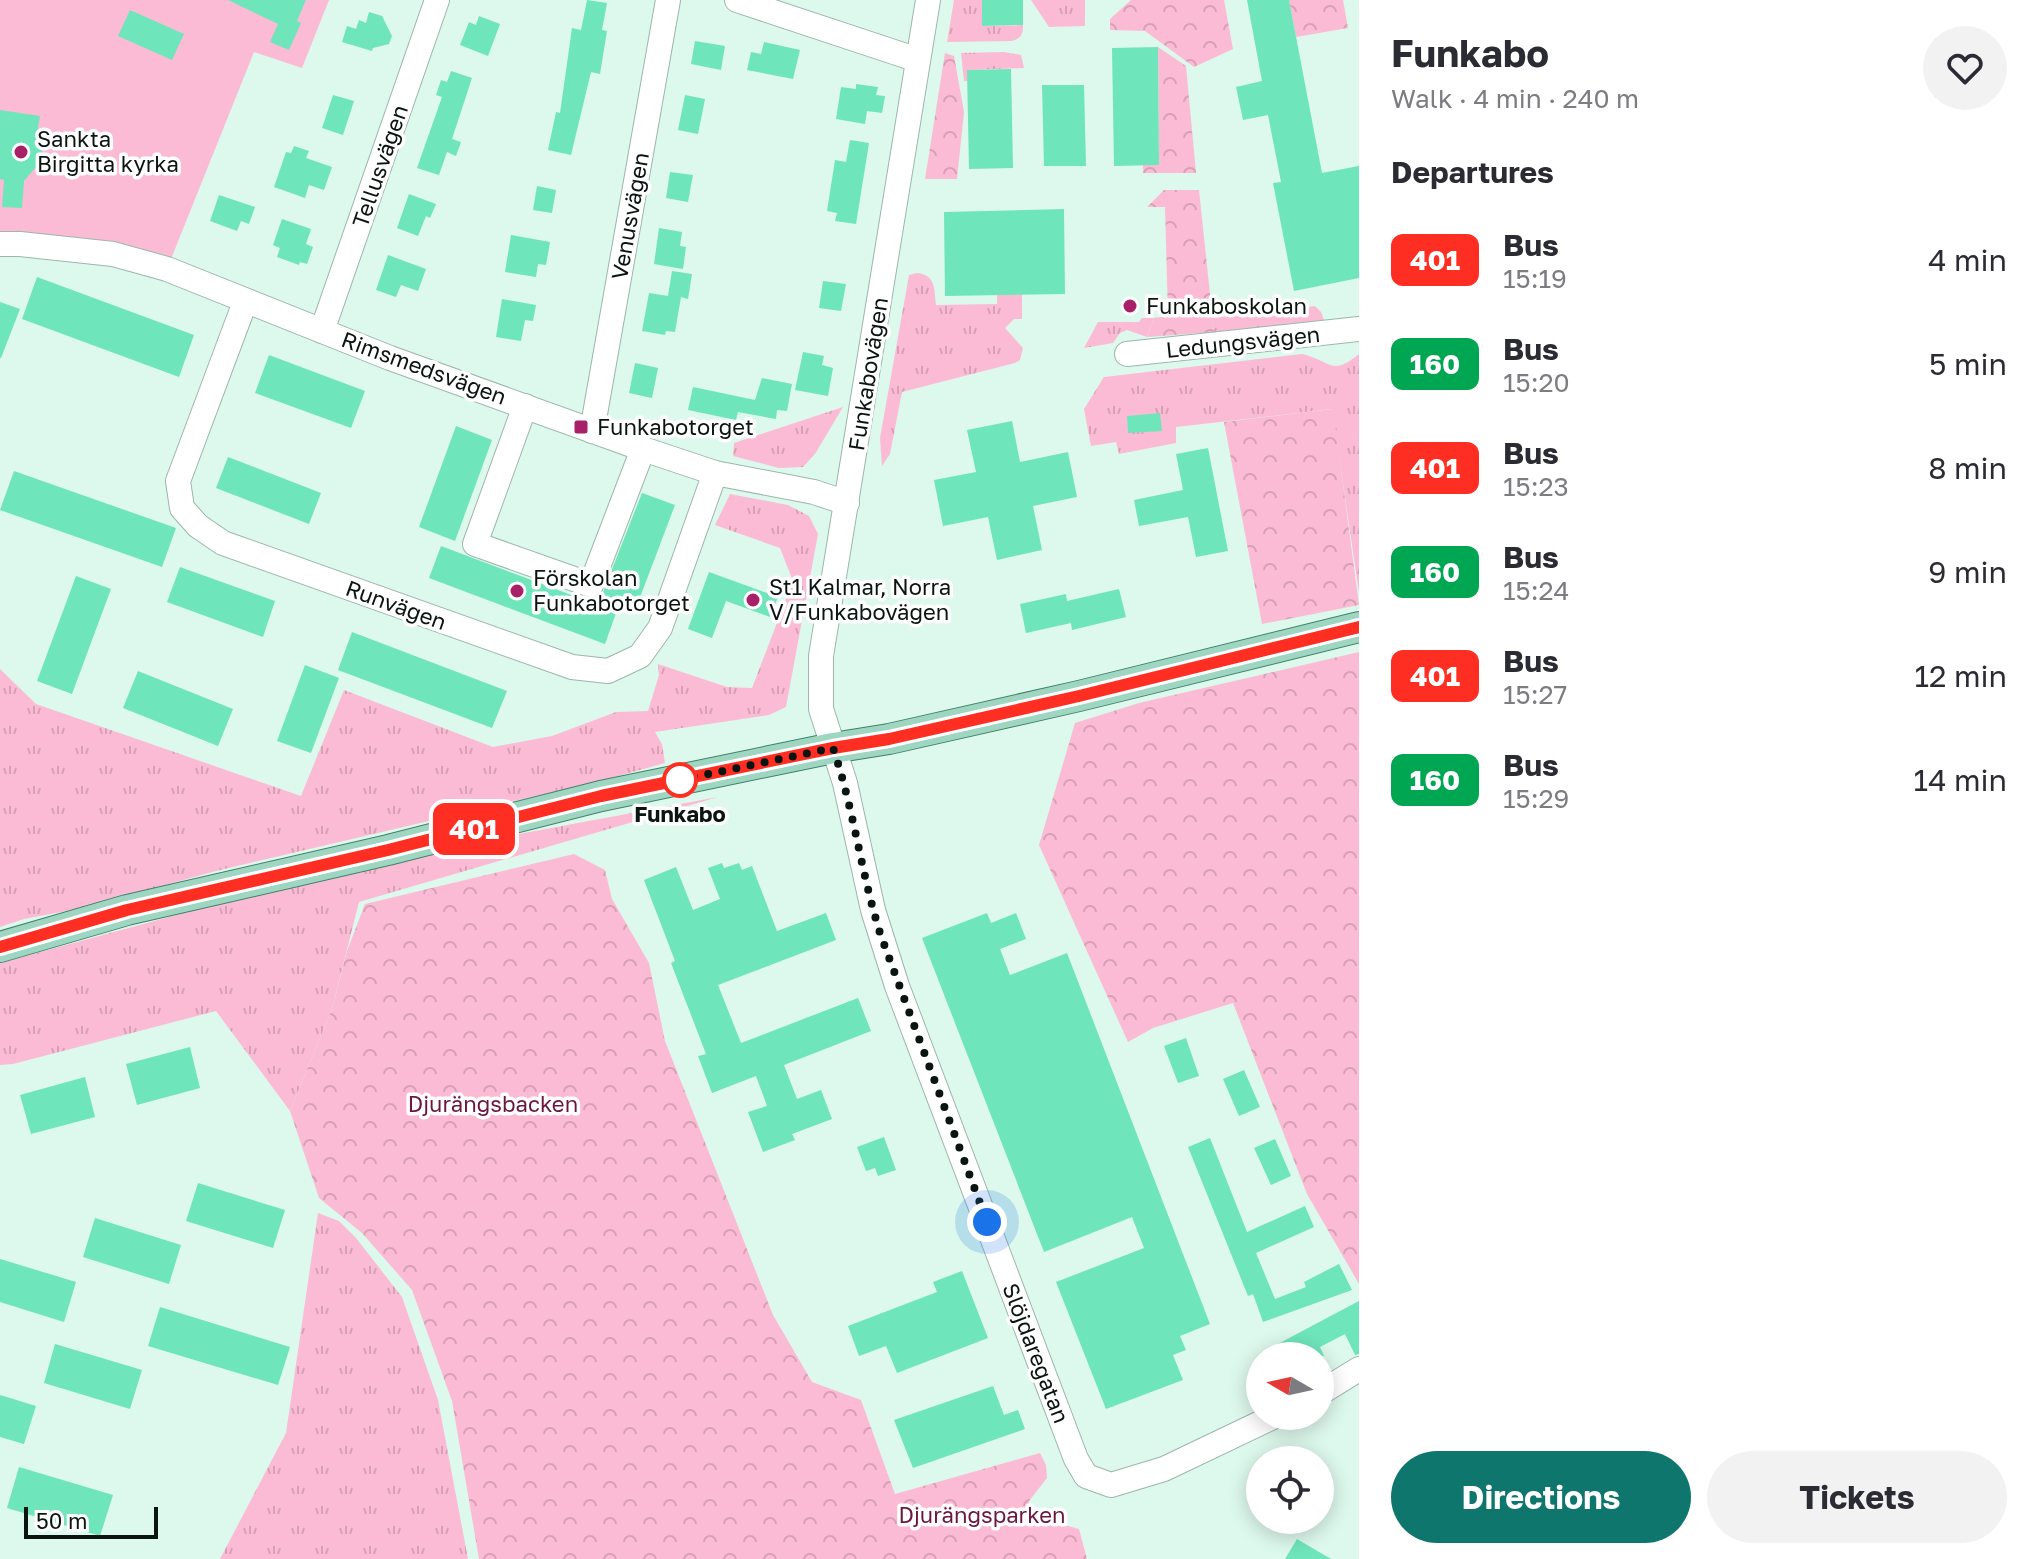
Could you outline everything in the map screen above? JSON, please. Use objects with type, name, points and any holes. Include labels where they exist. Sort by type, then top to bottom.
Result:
[{"type":"main road","points":[[0,947],[127,910],[388,850],[601,796],[889,739],[1359,627]]},
{"type":"street","name":"Tellusvägen","points":[[322,331],[437,0]]},
{"type":"street","name":"Venusvägen","points":[[592,431],[668,0]]},
{"type":"street","points":[[737,0],[918,60]]},
{"type":"street","name":"Funkabovägen","points":[[833,748],[821,709],[821,656],[928,0]]},
{"type":"street","name":"Rimsmedsvägen","points":[[0,244],[113,254],[167,269],[245,302],[643,449],[715,473],[814,492],[847,503]]},
{"type":"street","name":"Runvägen","points":[[245,302],[178,481],[182,508],[198,526],[223,543],[572,667],[608,671],[640,656],[660,628],[715,473]]},
{"type":"street","name":"Ledungsvägen","points":[[1127,354],[1359,329]]},
{"type":"street","points":[[525,406],[475,544],[591,585],[643,449]]},
{"type":"street","name":"Slöjdaregatan","points":[[833,748],[845,783],[873,910],[897,986],[1076,1459],[1086,1476],[1111,1485],[1164,1469],[1246,1430]]},
{"type":"street","points":[[1334,1384],[1359,1369]]},
{"type":"green space","points":[[0,0],[329,0],[302,68],[254,52],[167,269],[0,244]]},
{"type":"green space","points":[[954,0],[982,0],[983,26],[1023,25],[1022,34],[1012,41],[947,42]]},
{"type":"green space","points":[[1031,0],[1085,0],[1085,26],[1049,27]]},
{"type":"green space","points":[[1131,0],[1224,0],[1233,49],[1194,67],[1145,31],[1110,30],[1110,19]]},
{"type":"green space","points":[[1289,0],[1343,0],[1348,28],[1296,37]]},
{"type":"green space","points":[[1158,47],[1186,66],[1196,173],[1143,173],[1143,165],[1159,164]]},
{"type":"green space","points":[[1004,52],[1021,55],[1024,68],[968,70],[968,81],[964,81],[961,53]]},
{"type":"green space","points":[[945,53],[954,56],[964,112],[957,179],[925,179]]},
{"type":"green space","points":[[1164,190],[1199,190],[1214,332],[1147,337],[1154,318],[1168,316],[1165,207],[1147,207]]},
{"type":"green space","points":[[917,273],[931,280],[936,305],[997,304],[997,295],[1022,294],[1022,319],[1014,319],[1005,328],[1023,348],[1020,360],[1015,363],[902,392],[890,454],[882,466],[880,438],[909,275]]},
{"type":"green space","points":[[1315,306],[1324,320],[1214,332],[1212,318]]},
{"type":"green space","points":[[1142,318],[1154,318],[1147,337],[1127,330],[1120,333],[1113,343],[1084,348],[1098,322],[1139,322]]},
{"type":"green space","points":[[1302,354],[1337,366],[1359,354],[1359,593],[1332,409],[1176,427],[1176,443],[1119,454],[1116,442],[1091,446],[1084,409],[1104,377]]},
{"type":"green space","points":[[843,407],[815,454],[803,467],[779,468],[733,456],[734,443]]},
{"type":"green space","points":[[1333,409],[1359,605],[1262,624],[1224,422]]},
{"type":"green space","points":[[730,494],[788,505],[809,516],[818,534],[786,707],[769,715],[655,732],[662,744],[665,763],[216,871],[83,908],[24,919],[0,927],[0,669],[36,704],[301,796],[344,690],[493,747],[552,736],[616,712],[648,711],[659,675],[658,664],[727,687],[752,688],[793,581],[780,548],[715,525]]},
{"type":"green space","points":[[1359,652],[1359,1284],[1307,1194],[1233,1003],[1153,1028],[1128,1042],[1039,845],[1075,723],[1139,703]]},
{"type":"green space","points":[[718,797],[359,902],[332,1009],[290,1111],[216,1011],[0,1065],[0,963],[378,860]]},
{"type":"green space","name":"Djurängsbacken","points":[[574,854],[605,870],[612,899],[649,963],[665,1041],[773,1315],[812,1382],[861,1400],[895,1494],[1040,1453],[1046,1465],[1047,1478],[1029,1501],[1028,1515],[1079,1529],[1087,1559],[479,1559],[452,1401],[412,1290],[362,1233],[319,1198],[290,1111],[332,1009],[347,951],[365,904]]},
{"type":"green space","points":[[318,1213],[339,1221],[356,1238],[402,1297],[438,1400],[468,1559],[220,1559],[286,1433]]},
{"type":"building","points":[[228,0],[306,0],[297,21],[301,23],[289,50],[270,42],[278,24]]},
{"type":"building","points":[[587,0],[607,3],[602,30],[607,31],[600,74],[591,72],[571,155],[548,150],[556,112],[560,113],[572,28],[581,30]]},
{"type":"building","points":[[982,0],[1023,0],[1023,25],[982,26]]},
{"type":"building","name":"Funkaboskolan","points":[[1247,0],[1289,0],[1322,173],[1359,166],[1359,278],[1294,291],[1273,183],[1281,182],[1268,115],[1243,120],[1236,87],[1262,81]]},
{"type":"building","points":[[130,10],[184,34],[172,60],[118,36]]},
{"type":"building","points":[[369,12],[382,16],[392,36],[389,44],[372,51],[342,42],[347,26],[356,29],[359,20],[366,23]]},
{"type":"building","points":[[479,16],[500,24],[488,56],[460,45],[469,22],[476,25]]},
{"type":"building","points":[[695,41],[725,46],[721,70],[691,64]]},
{"type":"building","points":[[764,42],[800,50],[793,79],[747,70],[751,52],[761,54]]},
{"type":"building","points":[[1158,47],[1159,165],[1114,166],[1112,48]]},
{"type":"building","points":[[1011,69],[1013,168],[969,169],[967,70]]},
{"type":"building","points":[[451,71],[472,78],[452,139],[461,142],[456,156],[447,152],[439,175],[417,168],[442,97],[436,95],[441,80],[447,82]]},
{"type":"building","points":[[856,84],[878,87],[876,95],[885,96],[882,113],[867,111],[865,124],[836,119],[841,87],[856,89]]},
{"type":"building","points":[[1042,85],[1084,85],[1086,166],[1044,166]]},
{"type":"building","points":[[333,95],[354,101],[343,135],[322,128]]},
{"type":"building","points":[[685,95],[705,99],[698,134],[678,130]]},
{"type":"building","name":"Sankta Birgitta kyrka","points":[[0,110],[40,116],[37,133],[48,136],[36,167],[24,181],[22,208],[2,207],[4,180],[0,179]]},
{"type":"building","points":[[850,140],[869,143],[856,224],[835,221],[837,213],[827,211],[835,160],[846,162]]},
{"type":"building","points":[[294,146],[309,151],[306,158],[332,167],[324,190],[309,185],[305,198],[274,187],[286,152],[291,153]]},
{"type":"building","points":[[670,172],[693,175],[688,202],[666,198]]},
{"type":"building","points":[[537,186],[556,190],[552,213],[533,210]]},
{"type":"building","points":[[409,194],[436,204],[430,218],[426,216],[418,236],[397,228]]},
{"type":"building","points":[[219,195],[255,207],[249,224],[241,221],[237,231],[210,221]]},
{"type":"building","points":[[1064,209],[1065,294],[945,296],[944,212]]},
{"type":"building","points":[[282,219],[311,229],[306,244],[313,247],[307,264],[300,262],[299,265],[277,257],[280,248],[273,245]]},
{"type":"building","points":[[659,228],[682,232],[680,246],[686,247],[683,269],[654,264]]},
{"type":"building","points":[[511,235],[550,242],[546,265],[538,264],[536,277],[505,272]]},
{"type":"building","points":[[388,255],[426,269],[418,291],[401,285],[396,297],[376,290]]},
{"type":"building","points":[[672,271],[692,274],[688,299],[681,297],[675,332],[666,331],[665,335],[642,331],[649,293],[668,296]]},
{"type":"building","points":[[37,277],[194,335],[179,377],[22,319]]},
{"type":"building","points":[[823,281],[846,284],[841,311],[819,308]]},
{"type":"building","points":[[502,299],[536,305],[533,321],[525,320],[521,341],[496,337]]},
{"type":"building","points":[[0,302],[20,309],[1,358],[0,358]]},
{"type":"building","points":[[803,352],[824,356],[822,365],[833,368],[828,396],[795,390]]},
{"type":"building","points":[[269,355],[365,391],[351,428],[255,393]]},
{"type":"building","points":[[635,363],[658,368],[652,398],[629,393]]},
{"type":"building","points":[[762,378],[792,384],[787,411],[777,410],[776,419],[738,412],[736,420],[688,410],[693,387],[755,400]]},
{"type":"building","points":[[1160,413],[1162,431],[1128,433],[1127,416]]},
{"type":"building","points":[[1012,421],[1020,462],[1068,452],[1077,497],[1033,506],[1042,550],[997,560],[988,517],[943,526],[934,480],[976,472],[967,430]]},
{"type":"building","points":[[456,426],[492,440],[455,541],[419,527]]},
{"type":"building","points":[[1208,448],[1228,551],[1196,557],[1188,517],[1139,526],[1134,500],[1183,490],[1176,454]]},
{"type":"building","points":[[228,457],[321,493],[309,524],[216,488]]},
{"type":"building","points":[[14,471],[176,528],[162,567],[0,510]]},
{"type":"building","points":[[642,493],[675,505],[636,608],[620,602],[605,644],[429,578],[441,546],[598,605]]},
{"type":"building","points":[[180,567],[275,601],[263,637],[167,602]]},
{"type":"building","points":[[709,572],[778,597],[770,617],[726,601],[712,638],[688,629]]},
{"type":"building","points":[[76,576],[111,589],[72,694],[37,681]]},
{"type":"building","points":[[1119,589],[1126,617],[1072,630],[1071,623],[1026,633],[1020,604],[1066,594],[1067,601]]},
{"type":"building","points":[[352,632],[507,691],[492,728],[338,670]]},
{"type":"building","points":[[305,665],[339,678],[311,753],[277,741]]},
{"type":"building","points":[[138,671],[233,709],[218,746],[123,708]]},
{"type":"building","points":[[722,863],[724,868],[739,863],[742,870],[752,866],[777,931],[826,913],[836,940],[718,985],[741,1043],[858,998],[871,1031],[784,1065],[797,1099],[821,1090],[832,1119],[792,1134],[795,1140],[763,1152],[748,1112],[767,1106],[756,1076],[712,1093],[698,1056],[706,1054],[671,963],[675,961],[644,880],[676,867],[693,910],[720,899],[708,868]]},
{"type":"building","points":[[987,913],[991,923],[1016,913],[1026,939],[1000,949],[1010,975],[1067,953],[1210,1324],[1180,1336],[1186,1350],[1173,1355],[1183,1380],[1106,1409],[1056,1282],[1144,1248],[1132,1217],[1044,1252],[922,938]]},
{"type":"building","points":[[1186,1038],[1199,1076],[1178,1083],[1164,1046]]},
{"type":"building","points":[[190,1047],[200,1088],[137,1105],[126,1064]]},
{"type":"building","points":[[1244,1070],[1260,1107],[1239,1116],[1223,1079]]},
{"type":"building","points":[[85,1077],[95,1117],[31,1134],[20,1095]]},
{"type":"building","points":[[884,1137],[896,1170],[878,1176],[875,1168],[866,1171],[857,1147]]},
{"type":"building","points":[[1210,1138],[1247,1232],[1305,1206],[1314,1227],[1256,1253],[1275,1299],[1306,1287],[1304,1282],[1339,1264],[1352,1290],[1263,1322],[1253,1294],[1248,1296],[1188,1147]]},
{"type":"building","points":[[1275,1139],[1291,1176],[1271,1185],[1254,1148]]},
{"type":"building","points":[[198,1183],[285,1210],[273,1248],[186,1221]]},
{"type":"building","points":[[95,1218],[181,1245],[169,1284],[83,1257]]},
{"type":"building","points":[[0,1259],[76,1282],[64,1322],[0,1302]]},
{"type":"building","points":[[962,1271],[988,1338],[897,1373],[886,1346],[859,1356],[848,1326],[937,1292],[933,1282]]},
{"type":"building","points":[[1359,1301],[1359,1354],[1355,1355],[1345,1334],[1330,1342],[1282,1342]]},
{"type":"building","points":[[160,1307],[290,1347],[278,1385],[148,1346]]},
{"type":"building","points":[[55,1344],[142,1370],[130,1409],[44,1383]]},
{"type":"building","points":[[993,1386],[1004,1415],[1018,1410],[1025,1429],[913,1468],[894,1420]]},
{"type":"building","points":[[0,1395],[36,1406],[24,1444],[0,1437]]},
{"type":"building","points":[[19,1467],[113,1495],[100,1536],[7,1508]]},
{"type":"building","points":[[1297,1539],[1331,1559],[1285,1559]]},
{"type":"bus line","name":"401","points":[[0,947],[127,910],[388,850],[601,796],[889,739],[1359,627]]},
{"type":"place","name":"Sankta Birgitta kyrka","points":[[21,152]]},
{"type":"place","name":"Funkaboskolan","points":[[1130,306]]},
{"type":"place","name":"Funkabotorget","points":[[581,427]]},
{"type":"place","name":"Förskolan Funkabotorget","points":[[517,591]]},
{"type":"place","name":"St1 Kalmar, Norra V/Funkabovägen","points":[[753,600]]},
{"type":"place","name":"Funkabo","points":[[680,780]]},
{"type":"route","points":[[680,780],[833,748],[845,783],[873,910],[897,986],[987,1222]]},
{"type":"park label","name":"Djurängsparken","points":[[982,1515]]}]
